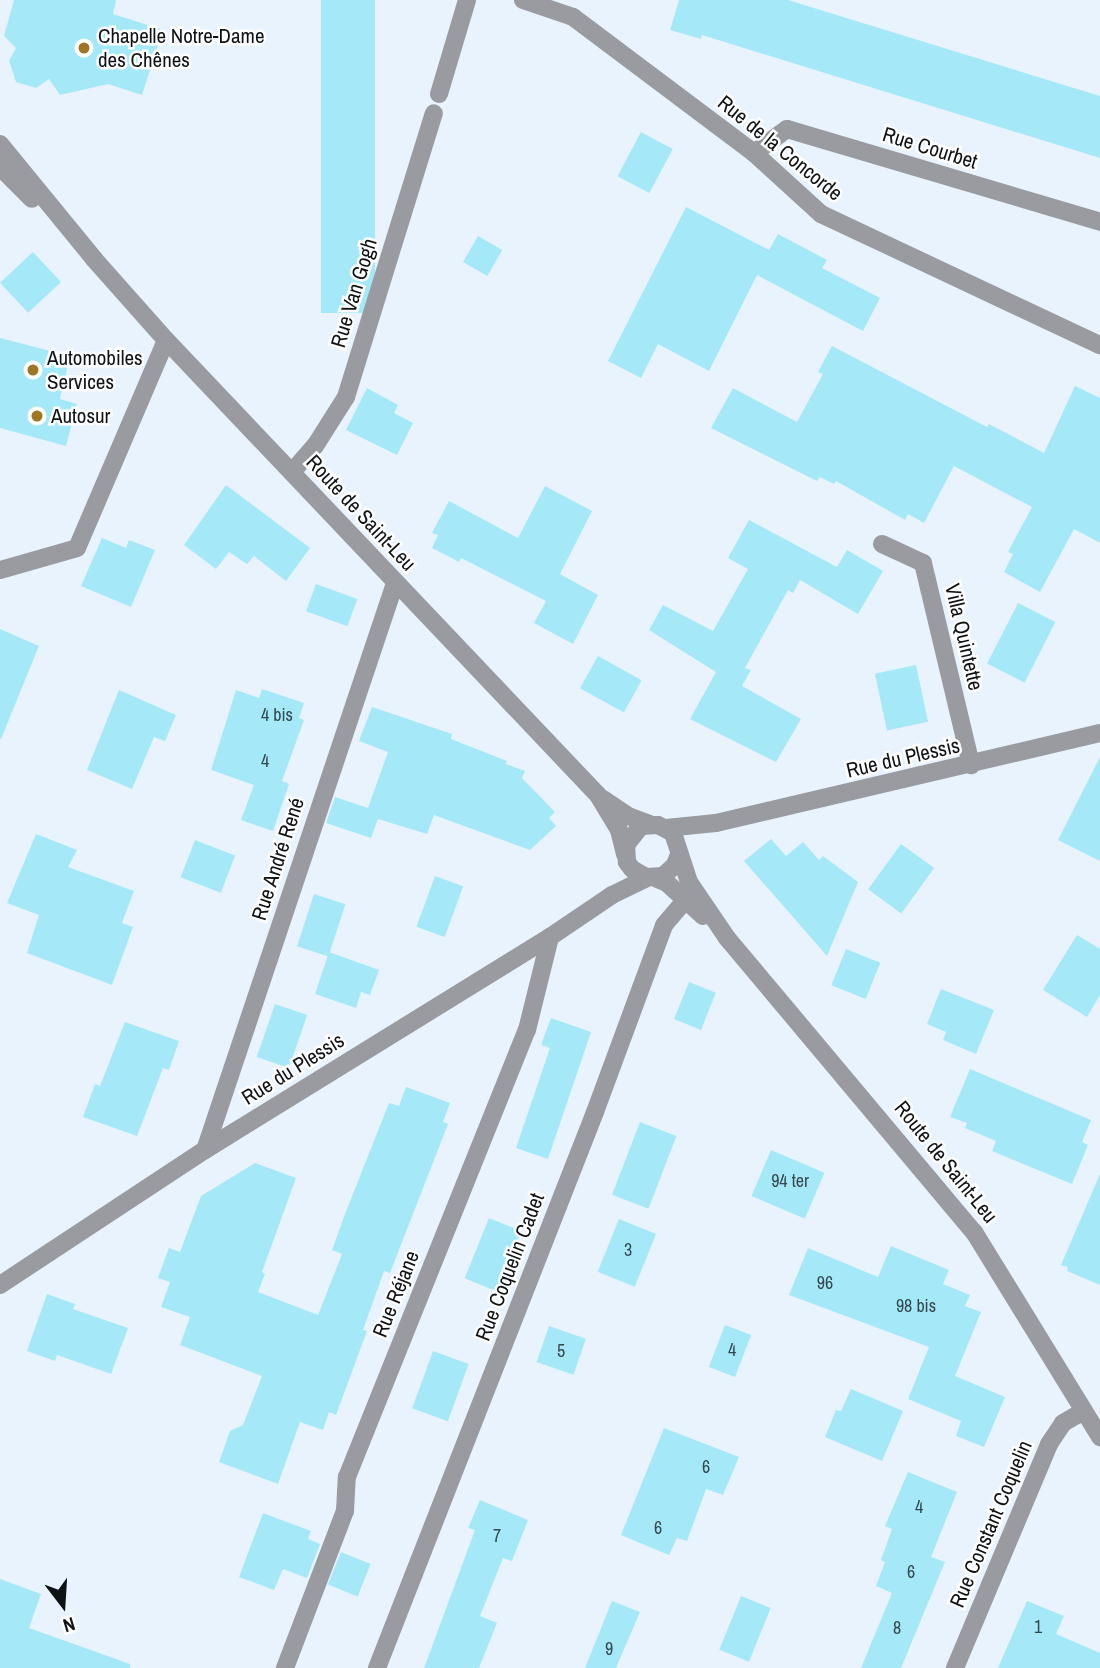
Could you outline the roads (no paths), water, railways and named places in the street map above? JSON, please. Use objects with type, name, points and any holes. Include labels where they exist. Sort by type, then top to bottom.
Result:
[{"type":"street","points":[[439,94],[467,0]]},
{"type":"street","name":"Rue de la Concorde","points":[[523,0],[573,17],[754,153],[821,214],[1100,345]]},
{"type":"street","name":"Rue Van Gogh","points":[[292,472],[315,446],[346,397],[434,113]]},
{"type":"street","name":"Rue Courbet","points":[[754,153],[787,129],[1100,222]]},
{"type":"street","name":"Route de Saint-Leu","points":[[0,144],[94,259],[166,340],[598,795],[628,816],[658,826]]},
{"type":"street","name":"Route de Saint-Leu","points":[[0,167],[94,259]]},
{"type":"street","points":[[0,570],[77,548],[166,340]]},
{"type":"street","name":"Villa Quintette","points":[[882,544],[922,563],[971,765]]},
{"type":"street","name":"Rue André René","points":[[205,1150],[395,583]]},
{"type":"street","name":"Rue du Plessis","points":[[658,826],[716,823],[1100,733]]},
{"type":"street","name":"Route de Saint-Leu","points":[[598,795],[619,830],[626,858]]},
{"type":"street","name":"Rue du Plessis","points":[[679,853],[687,838],[716,823]]},
{"type":"street","points":[[612,895],[625,874],[625,845],[634,831],[658,826],[673,834],[679,853],[670,871],[652,878],[638,874],[626,858]]},
{"type":"street","name":"Route de Saint-Leu","points":[[679,853],[689,894]]},
{"type":"street","name":"Route de Saint-Leu","points":[[652,878],[689,894],[974,1232],[1100,1437]]},
{"type":"street","name":"Rue du Plessis","points":[[0,1285],[205,1150],[550,937],[612,895],[652,878]]},
{"type":"street","name":"Rue Coquelin Cadet","points":[[377,1668],[595,1112],[664,925],[689,894]]},
{"type":"street","name":"Rue Réjane","points":[[285,1668],[345,1511],[346,1478],[527,1030],[550,937]]},
{"type":"street","name":"Rue Constant Coquelin","points":[[955,1668],[1049,1444],[1063,1423],[1084,1411]]},
{"type":"place","name":"Chapelle Notre-Dame des Chênes","points":[[84,48]]},
{"type":"place","name":"Automobiles Services","points":[[33,370]]},
{"type":"place","name":"Autosur","points":[[37,416]]}]
